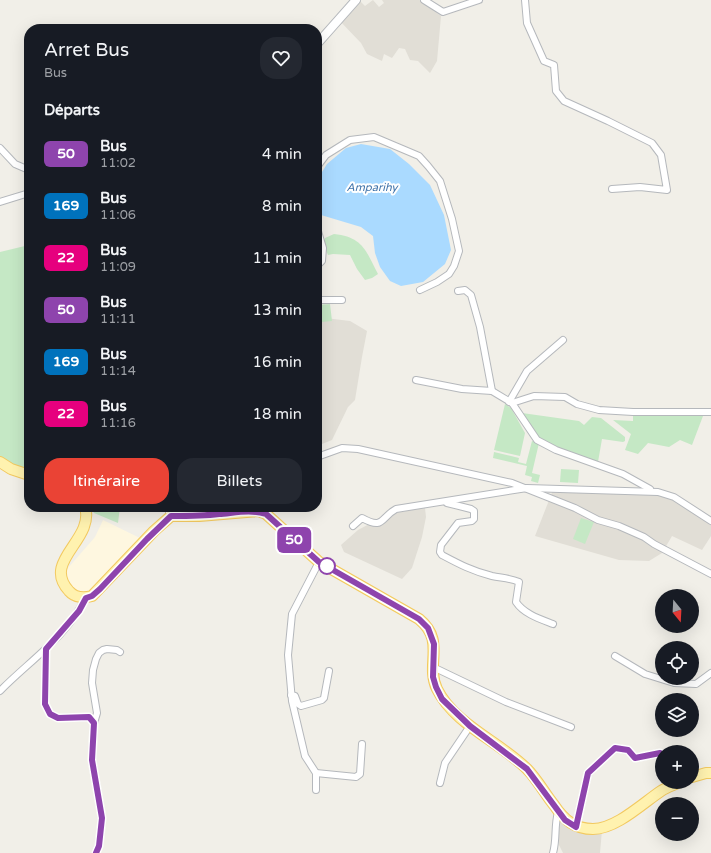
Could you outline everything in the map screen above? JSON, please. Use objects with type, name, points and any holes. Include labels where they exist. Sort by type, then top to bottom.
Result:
[{"type":"main road","points":[[0,462],[10,469],[24,473]]},
{"type":"main road","points":[[86,512],[87,518],[84,527],[78,539],[65,557],[60,575],[63,584],[72,595],[86,598],[92,596],[100,589],[142,544],[169,512],[199,516],[240,512]]},
{"type":"main road","points":[[262,512],[319,562],[425,623],[434,644],[433,677],[442,699],[470,726],[527,769],[565,820],[576,827],[594,829],[611,825],[621,820],[664,789]]},
{"type":"main road","points":[[699,775],[711,773]]},
{"type":"street","points":[[322,38],[356,0]]},
{"type":"street","points":[[424,0],[443,12],[479,0]]},
{"type":"street","points":[[525,0],[527,23],[544,61],[554,65],[556,91],[564,101],[652,143],[661,155],[667,190],[640,187],[612,189]]},
{"type":"street","points":[[322,160],[326,155],[350,140],[374,137],[419,156],[428,166],[440,182],[452,219],[458,251],[454,266],[449,274],[437,282],[420,290]]},
{"type":"street","points":[[0,148],[15,164],[24,168]]},
{"type":"street","points":[[0,202],[24,195]]},
{"type":"street","points":[[322,245],[322,261]]},
{"type":"street","points":[[458,291],[465,290],[471,295],[484,346],[492,392]]},
{"type":"street","points":[[322,300],[342,300]]},
{"type":"street","points":[[510,402],[527,371],[563,340]]},
{"type":"street","points":[[416,380],[462,389],[492,392],[510,402],[537,440],[556,450],[623,474],[652,490],[674,497],[711,522]]},
{"type":"street","points":[[510,402],[534,396],[565,397],[577,404],[599,410],[633,412],[711,412]]},
{"type":"street","points":[[322,455],[342,448],[358,449],[512,483],[575,508],[598,520],[619,526],[644,537],[660,548],[711,574]]},
{"type":"street","points":[[353,526],[362,518],[371,524],[377,524],[382,522],[389,513],[396,509],[527,488],[652,490]]},
{"type":"street","points":[[443,502],[471,509],[474,511],[474,519],[472,521],[458,523],[455,526],[441,545],[440,552],[442,555],[466,568],[493,576],[513,579],[519,582],[516,602],[520,608],[553,624]]},
{"type":"street","points":[[316,790],[316,773],[304,756],[300,739],[291,694],[288,655],[292,614],[319,562]]},
{"type":"street","points":[[0,691],[46,649],[79,611],[86,598]]},
{"type":"street","points":[[46,649],[45,704],[50,714],[58,718],[89,717],[94,723]]},
{"type":"street","points":[[96,853],[99,846],[102,818],[92,760],[94,723],[98,714],[92,683],[93,670],[99,653],[108,649],[117,650],[120,652]]},
{"type":"street","points":[[615,656],[645,674],[674,683],[696,684],[711,673]]},
{"type":"street","points":[[433,667],[506,702],[570,727]]},
{"type":"street","points":[[291,694],[295,696],[298,704],[301,706],[322,700],[324,698],[329,670]]},
{"type":"street","points":[[440,783],[445,763],[470,726]]},
{"type":"street","points":[[316,773],[356,777],[360,774],[362,744]]},
{"type":"street","points":[[576,827],[588,773],[609,753],[615,748],[628,750],[635,758],[655,754]]},
{"type":"street","points":[[553,853],[556,840],[555,824],[558,812]]},
{"type":"shaded area","points":[[359,0],[365,6],[373,0],[379,7],[384,3],[382,0],[419,0],[441,16],[437,61],[430,73],[418,61],[410,60],[405,49],[399,48],[392,58],[384,54],[382,61],[367,54],[361,43],[339,20]]},
{"type":"shaded area","points":[[322,318],[350,321],[367,331],[355,400],[348,407],[332,440],[322,444]]},
{"type":"shaded area","points":[[553,490],[645,493],[661,495],[674,499],[711,523],[711,536],[702,550],[672,536],[662,553],[649,561],[619,560],[535,536]]},
{"type":"shaded area","points":[[425,508],[426,517],[422,537],[412,568],[402,579],[344,552],[341,545],[358,530],[388,514]]},
{"type":"shaded area","points":[[103,520],[142,539],[88,595],[74,590],[67,584],[67,569],[95,537]]},
{"type":"shaded area","points":[[558,819],[570,828],[602,830],[600,853],[563,853],[559,845]]},
{"type":"green space","points":[[334,234],[351,238],[358,242],[366,252],[378,274],[365,280],[357,269],[350,255],[328,255],[323,244],[325,238]]},
{"type":"green space","points":[[24,246],[24,470],[18,468],[0,456],[0,252]]},
{"type":"green space","points":[[330,304],[332,321],[322,322],[322,305]]},
{"type":"green space","points":[[505,404],[511,408],[525,433],[520,456],[494,450]]},
{"type":"green space","points":[[633,412],[703,416],[692,445],[680,440],[669,447],[648,443],[638,454],[625,450],[631,434],[613,420],[633,421]]},
{"type":"green space","points":[[522,413],[579,421],[584,425],[592,417],[601,418],[625,437],[625,441],[602,439],[598,462],[560,449],[543,440],[529,427]]},
{"type":"green space","points":[[532,441],[539,443],[532,473],[540,475],[538,483],[531,481],[532,477],[525,475],[527,466],[493,458],[494,452],[519,458],[518,462],[526,464]]},
{"type":"green space","points":[[561,469],[579,470],[578,483],[560,482]]},
{"type":"green space","points":[[93,512],[119,512],[118,523]]},
{"type":"green space","points":[[581,518],[594,522],[585,544],[573,539]]},
{"type":"water","name":"Amparihy","points":[[361,144],[390,149],[409,164],[430,185],[444,215],[451,250],[445,264],[423,282],[401,286],[390,281],[380,267],[375,253],[373,236],[361,227],[322,215],[322,172],[327,164],[346,148]]},
{"type":"bus line","name":"50","points":[[96,853],[99,846],[102,818],[92,760],[94,723],[89,717],[58,718],[50,714],[45,704],[46,649],[79,611],[86,598],[92,596],[100,589],[154,531],[171,516],[199,516],[239,512]]},
{"type":"bus line","name":"50","points":[[261,512],[266,514],[319,562],[425,623],[434,644],[435,652],[433,677],[442,699],[470,726],[527,769],[558,812],[565,820],[576,827],[588,773],[609,753],[615,748],[628,750],[635,758],[655,754]]}]
